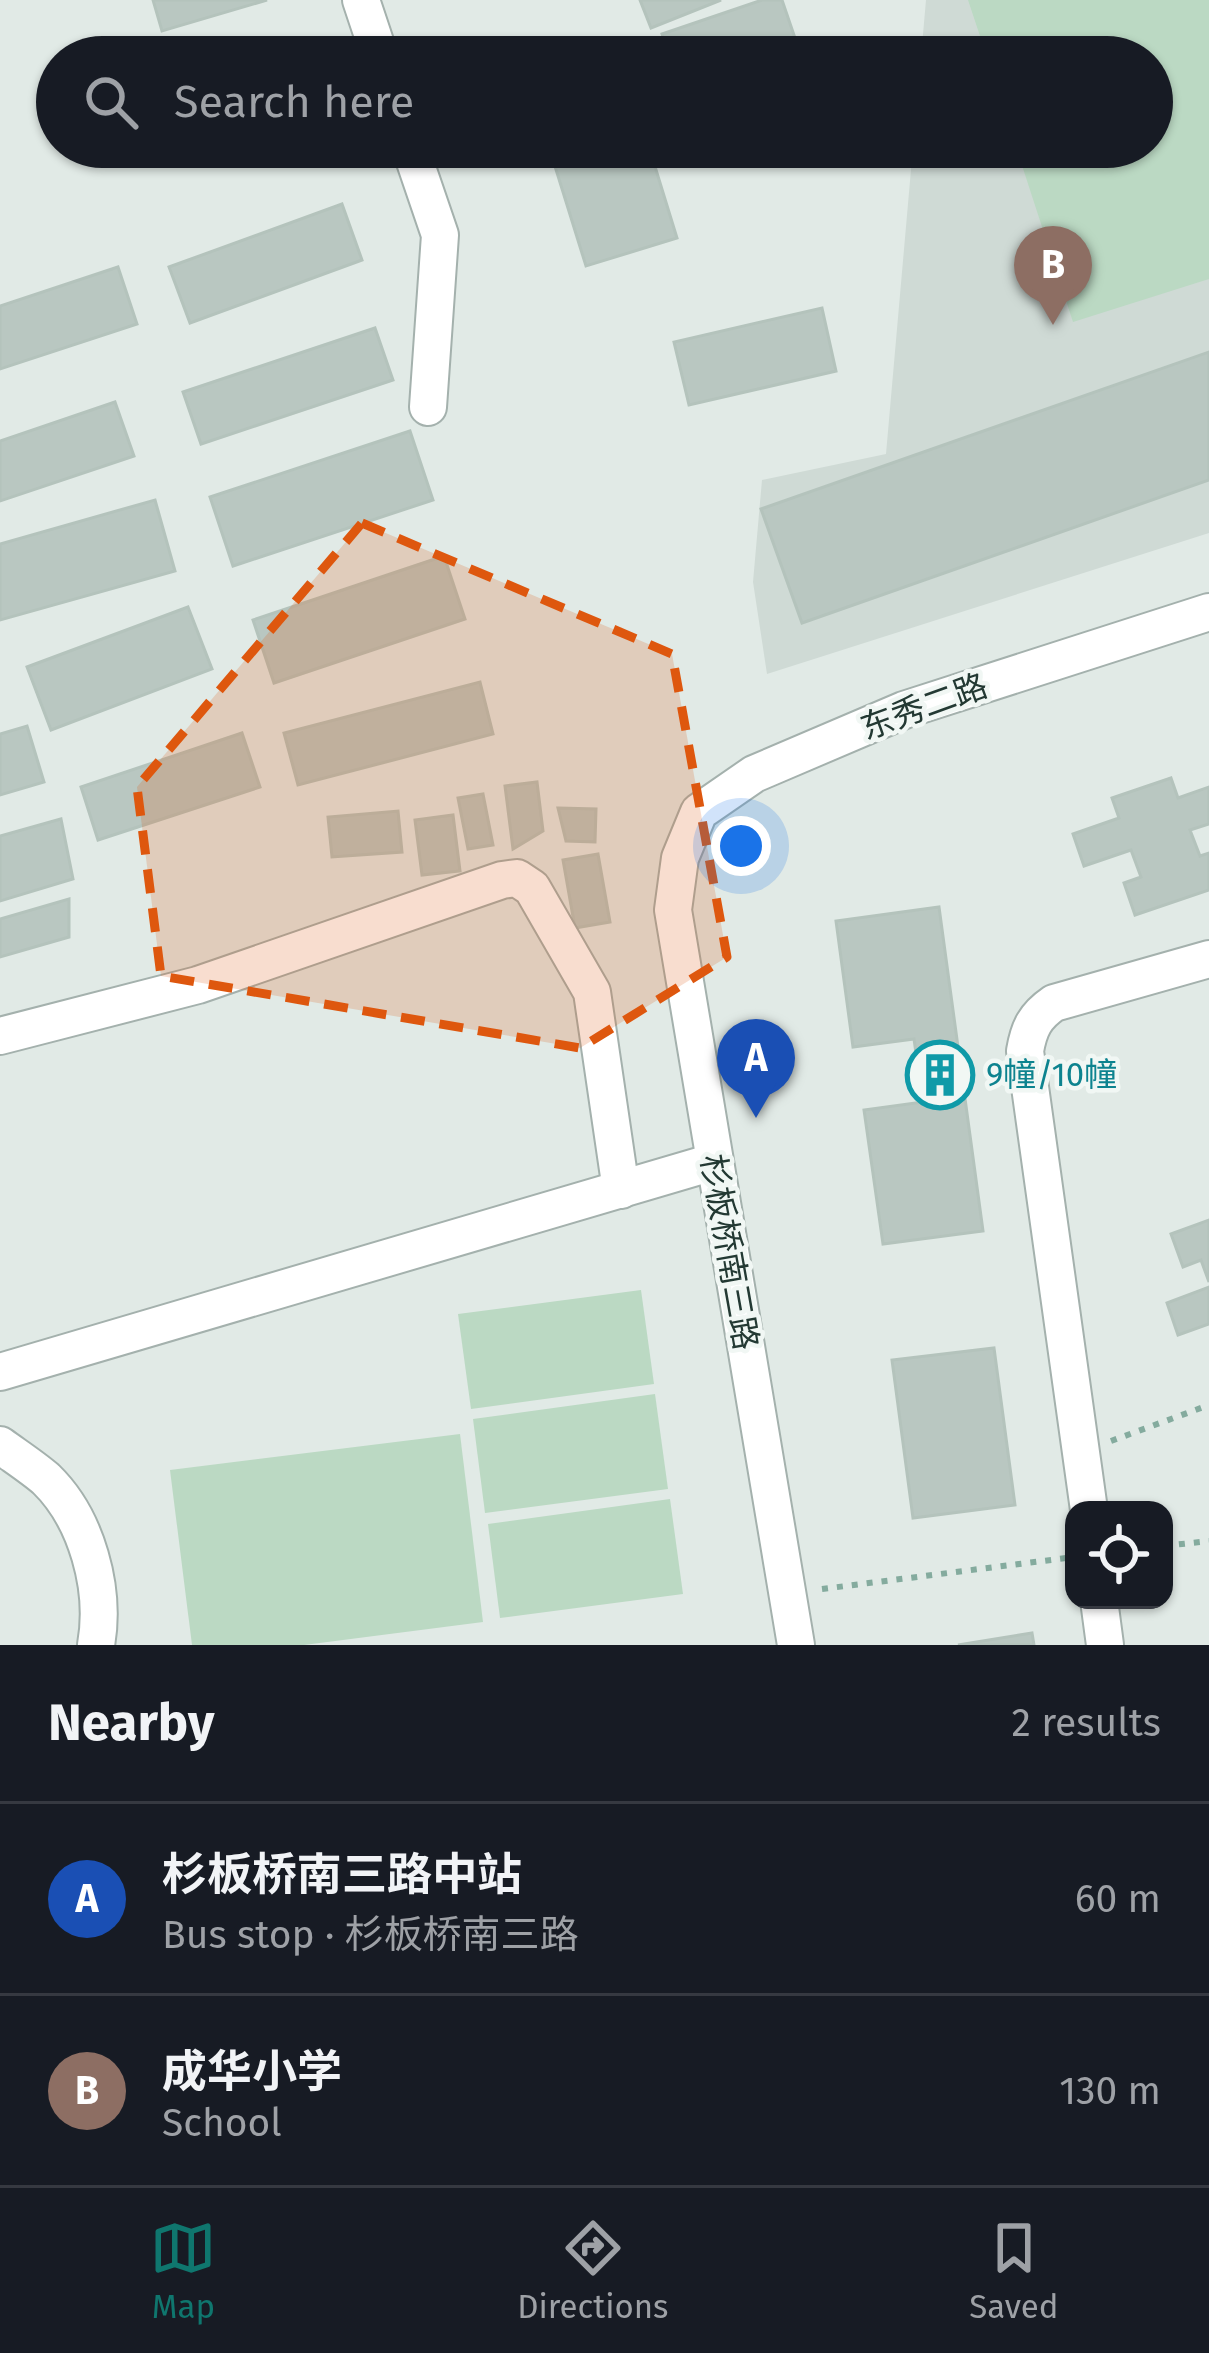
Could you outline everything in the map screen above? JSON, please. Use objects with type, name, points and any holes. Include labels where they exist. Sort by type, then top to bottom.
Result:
[{"type":"street","points":[[361,0],[373,36]]},
{"type":"street","points":[[417,168],[440,236],[428,407]]},
{"type":"street","name":"东秀二路","points":[[680,858],[699,812],[754,774],[904,710],[1209,612]]},
{"type":"street","name":"杉板桥南三路","points":[[680,858],[673,910],[796,1645]]},
{"type":"street","points":[[0,1036],[198,985],[518,878],[532,888],[592,992],[622,1190]]},
{"type":"street","points":[[1088,1501],[1025,1051],[1028,1032],[1037,1015],[1054,1003],[1209,959]]},
{"type":"street","points":[[0,1372],[713,1162]]},
{"type":"street","points":[[0,1445],[46,1480],[77,1519],[96,1580],[96,1645]]},
{"type":"street","points":[[1101,1609],[1105,1645]]},
{"type":"path","points":[[1082,1452],[1209,1405]]},
{"type":"path","points":[[1173,1545],[1209,1541]]},
{"type":"path","points":[[787,1594],[1065,1558]]},
{"type":"highlighted area","points":[[362,523],[672,654],[727,957],[580,1048],[161,976],[137,787]]},
{"type":"shaded area","points":[[926,0],[1209,0],[1209,533],[767,674],[753,582],[762,480],[886,454],[911,168],[1173,168],[1173,36],[923,36]]},
{"type":"green space","points":[[968,0],[1209,0],[1209,279],[1073,322],[1023,168],[1173,168],[1173,36],[980,36]]},
{"type":"green space","points":[[641,1290],[654,1384],[471,1409],[458,1314]]},
{"type":"green space","points":[[655,1394],[668,1489],[485,1513],[473,1419]]},
{"type":"green space","points":[[460,1434],[483,1622],[304,1645],[192,1645],[170,1470]]},
{"type":"green space","points":[[670,1499],[683,1594],[500,1618],[488,1524]]},
{"type":"building","points":[[153,0],[267,0],[162,31]]},
{"type":"building","points":[[640,0],[721,0],[651,28]]},
{"type":"building","points":[[762,0],[782,0],[794,36],[663,36]]},
{"type":"building","points":[[556,168],[655,168],[677,238],[586,266]]},
{"type":"building","points":[[342,204],[362,260],[190,323],[169,267]]},
{"type":"building","points":[[118,267],[137,324],[0,369],[0,306]]},
{"type":"building","points":[[822,308],[836,371],[689,405],[674,342]]},
{"type":"building","points":[[375,328],[393,380],[201,444],[183,392]]},
{"type":"building","points":[[1209,352],[1209,480],[802,623],[761,509]]},
{"type":"building","points":[[115,402],[134,456],[0,501],[0,441]]},
{"type":"building","points":[[410,431],[433,500],[233,566],[210,497]]},
{"type":"building","points":[[155,500],[175,571],[0,620],[0,544]]},
{"type":"building","points":[[444,556],[465,619],[274,683],[253,620]]},
{"type":"building","points":[[188,607],[212,669],[51,730],[27,667]]},
{"type":"building","points":[[480,682],[493,734],[298,785],[284,733]]},
{"type":"building","points":[[27,726],[44,782],[0,795],[0,734]]},
{"type":"building","points":[[242,733],[260,787],[98,840],[81,787]]},
{"type":"building","points":[[1171,778],[1178,798],[1209,787],[1209,824],[1190,830],[1200,856],[1209,853],[1209,890],[1135,915],[1124,883],[1141,877],[1131,850],[1084,866],[1073,834],[1119,818],[1112,798]]},
{"type":"building","points":[[537,782],[543,831],[513,849],[505,786]]},
{"type":"building","points":[[483,794],[493,845],[468,849],[458,798]]},
{"type":"building","points":[[558,808],[596,809],[595,842],[566,841]]},
{"type":"building","points":[[398,811],[402,852],[332,857],[328,817]]},
{"type":"building","points":[[453,815],[460,871],[422,875],[415,820]]},
{"type":"building","points":[[61,819],[73,879],[0,901],[0,836]]},
{"type":"building","points":[[598,854],[610,922],[575,928],[563,860]]},
{"type":"building","points":[[69,899],[69,937],[0,957],[0,919]]},
{"type":"building","name":"9幢/10幢","points":[[939,907],[983,1231],[883,1244],[864,1110],[923,1102],[914,1039],[853,1047],[836,921]]},
{"type":"building","points":[[1209,1220],[1209,1282],[1201,1260],[1183,1267],[1171,1234]]},
{"type":"building","points":[[1209,1287],[1209,1324],[1178,1335],[1167,1303]]},
{"type":"building","points":[[994,1348],[1015,1505],[913,1518],[892,1360]]},
{"type":"building","points":[[1032,1633],[1034,1645],[958,1645]]},
{"type":"place","name":"成华小学","points":[[1053,325]]},
{"type":"place","name":"9幢/10幢","points":[[940,1075]]},
{"type":"place","name":"杉板桥南三路中站","points":[[756,1118]]}]
